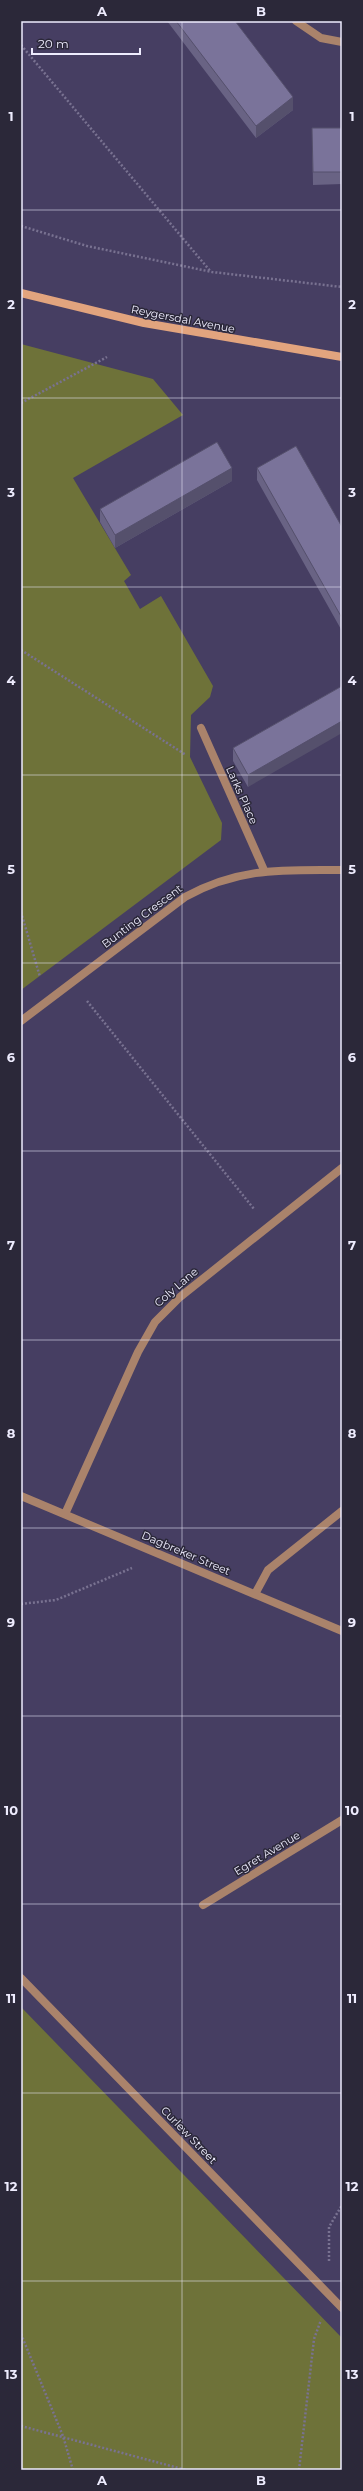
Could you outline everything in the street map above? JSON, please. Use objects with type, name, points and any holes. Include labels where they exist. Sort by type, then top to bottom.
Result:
[{"type":"main road","name":"Reygersdal Avenue","points":[[21,293],[144,323],[342,357]]},
{"type":"street","points":[[296,21],[321,38],[342,42]]},
{"type":"street","name":"Larks Place","points":[[201,728],[264,870]]},
{"type":"street","name":"Bunting Crescent","points":[[21,1021],[185,897],[214,882],[264,870],[342,870]]},
{"type":"street","name":"Coly Lane","points":[[65,1514],[138,1352],[155,1322],[180,1297],[342,1168]]},
{"type":"street","name":"Dagbreker Street","points":[[21,1496],[342,1631]]},
{"type":"street","points":[[255,1594],[268,1570],[342,1511]]},
{"type":"street","name":"Egret Avenue","points":[[203,1905],[342,1820]]},
{"type":"street","name":"Curlew Street","points":[[21,1978],[342,2308]]},
{"type":"path","points":[[21,45],[212,272]]},
{"type":"path","points":[[21,226],[87,246],[212,272],[342,287]]},
{"type":"path","points":[[21,403],[107,357]]},
{"type":"path","points":[[21,650],[222,776]]},
{"type":"path","points":[[21,912],[48,1000]]},
{"type":"path","points":[[72,983],[268,1227]]},
{"type":"path","points":[[21,1604],[56,1600],[134,1568],[142,1547]]},
{"type":"path","points":[[299,2470],[314,2339],[329,2295],[329,2226],[342,2205]]},
{"type":"path","points":[[21,2334],[63,2436],[73,2470]]},
{"type":"path","points":[[21,2426],[186,2470]]},
{"type":"green space","points":[[21,344],[153,379],[183,415],[73,478],[131,575],[124,581],[140,609],[161,596],[213,686],[210,697],[191,715],[190,757],[222,823],[221,840],[21,990]]},
{"type":"green space","points":[[21,2007],[342,2338],[342,2470],[21,2470]]},
{"type":"building","points":[[176,21],[235,21],[293,97],[256,126]]},
{"type":"building","points":[[312,128],[342,128],[342,172],[313,172]]},
{"type":"building","points":[[217,442],[232,468],[115,535],[100,509]]},
{"type":"building","points":[[296,446],[342,527],[342,618],[257,468]]},
{"type":"building","points":[[342,686],[342,721],[248,775],[233,748]]}]
